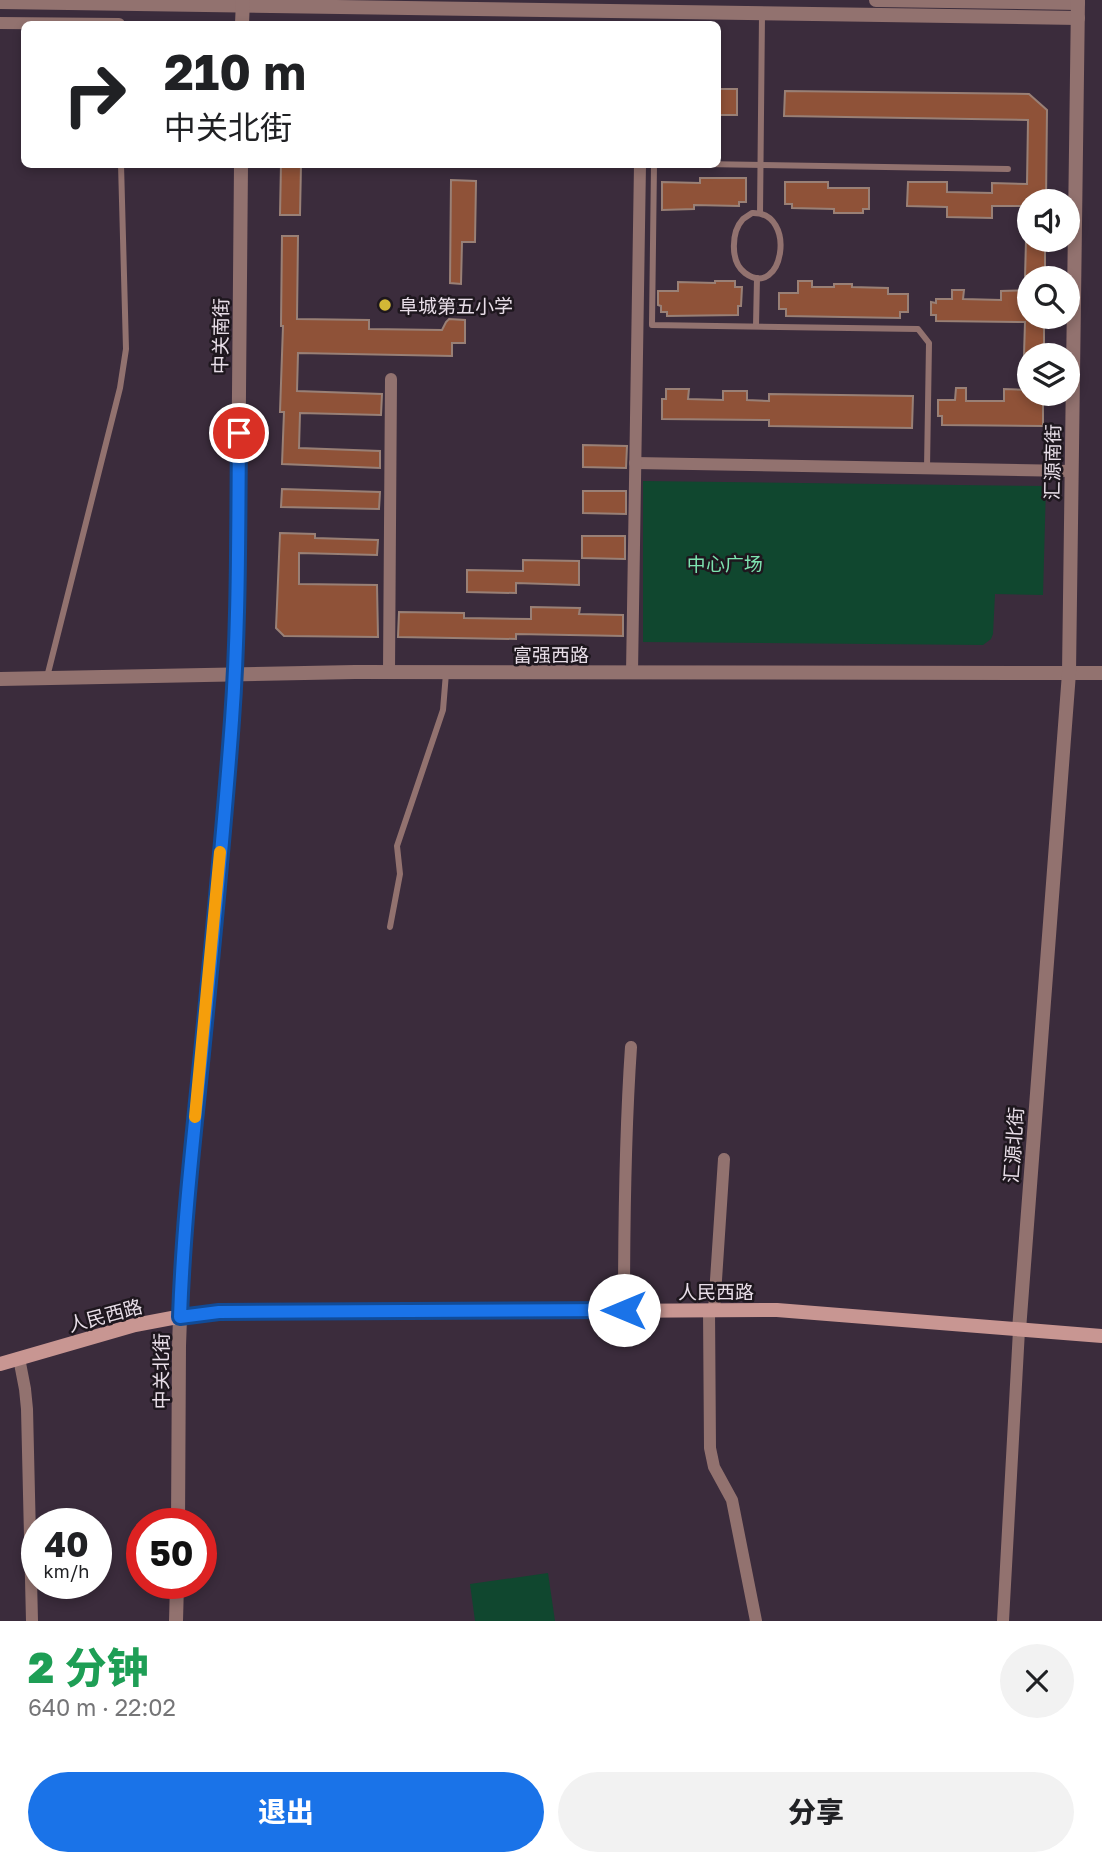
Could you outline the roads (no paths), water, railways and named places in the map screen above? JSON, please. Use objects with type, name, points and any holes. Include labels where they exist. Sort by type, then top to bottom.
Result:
[{"type":"main road","name":"人民西路","points":[[0,1364],[135,1325],[219,1312],[804,1311],[1102,1336]]},
{"type":"street","points":[[876,0],[1078,7]]},
{"type":"street","points":[[0,2],[243,3],[642,18],[1078,7]]},
{"type":"street","points":[[243,3],[243,21]]},
{"type":"street","name":"汇源南街","points":[[1069,673],[1078,7]]},
{"type":"street","points":[[0,23],[21,23]]},
{"type":"street","name":"中关南街","points":[[234,675],[237,621],[241,168]]},
{"type":"street","points":[[632,673],[640,168]]},
{"type":"street","points":[[389,673],[391,379]]},
{"type":"street","points":[[635,463],[1071,471]]},
{"type":"street","name":"富强西路","points":[[0,679],[389,673],[1102,673]]},
{"type":"street","name":"汇源北街","points":[[1003,1621],[1019,1330],[1069,673]]},
{"type":"street","name":"中关北街","points":[[178,1508],[182,1262],[210,971],[234,675]]},
{"type":"street","points":[[624,1310],[624,1212],[631,1046]]},
{"type":"street","points":[[724,1159],[711,1310],[709,1448],[714,1467],[733,1500],[756,1621]]},
{"type":"street","points":[[19,1358],[27,1409],[32,1621]]},
{"type":"street","points":[[176,1621],[177,1599]]},
{"type":"lane","points":[[760,213],[762,13]]},
{"type":"lane","points":[[721,164],[1008,169]]},
{"type":"lane","points":[[46,678],[120,388],[125,349],[121,168]]},
{"type":"lane","points":[[654,168],[652,325],[918,329],[929,343],[927,468]]},
{"type":"lane","points":[[752,213],[760,213],[775,224],[781,244],[778,265],[771,275],[757,278],[740,269],[735,257],[734,242],[742,220],[752,213]]},
{"type":"lane","points":[[756,326],[757,278]]},
{"type":"lane","points":[[390,928],[400,874],[397,846],[443,710],[446,673]]},
{"type":"place","name":"阜城第五小学","points":[[385,305]]},
{"type":"park label","name":"中心广场","points":[[725,563]]}]
